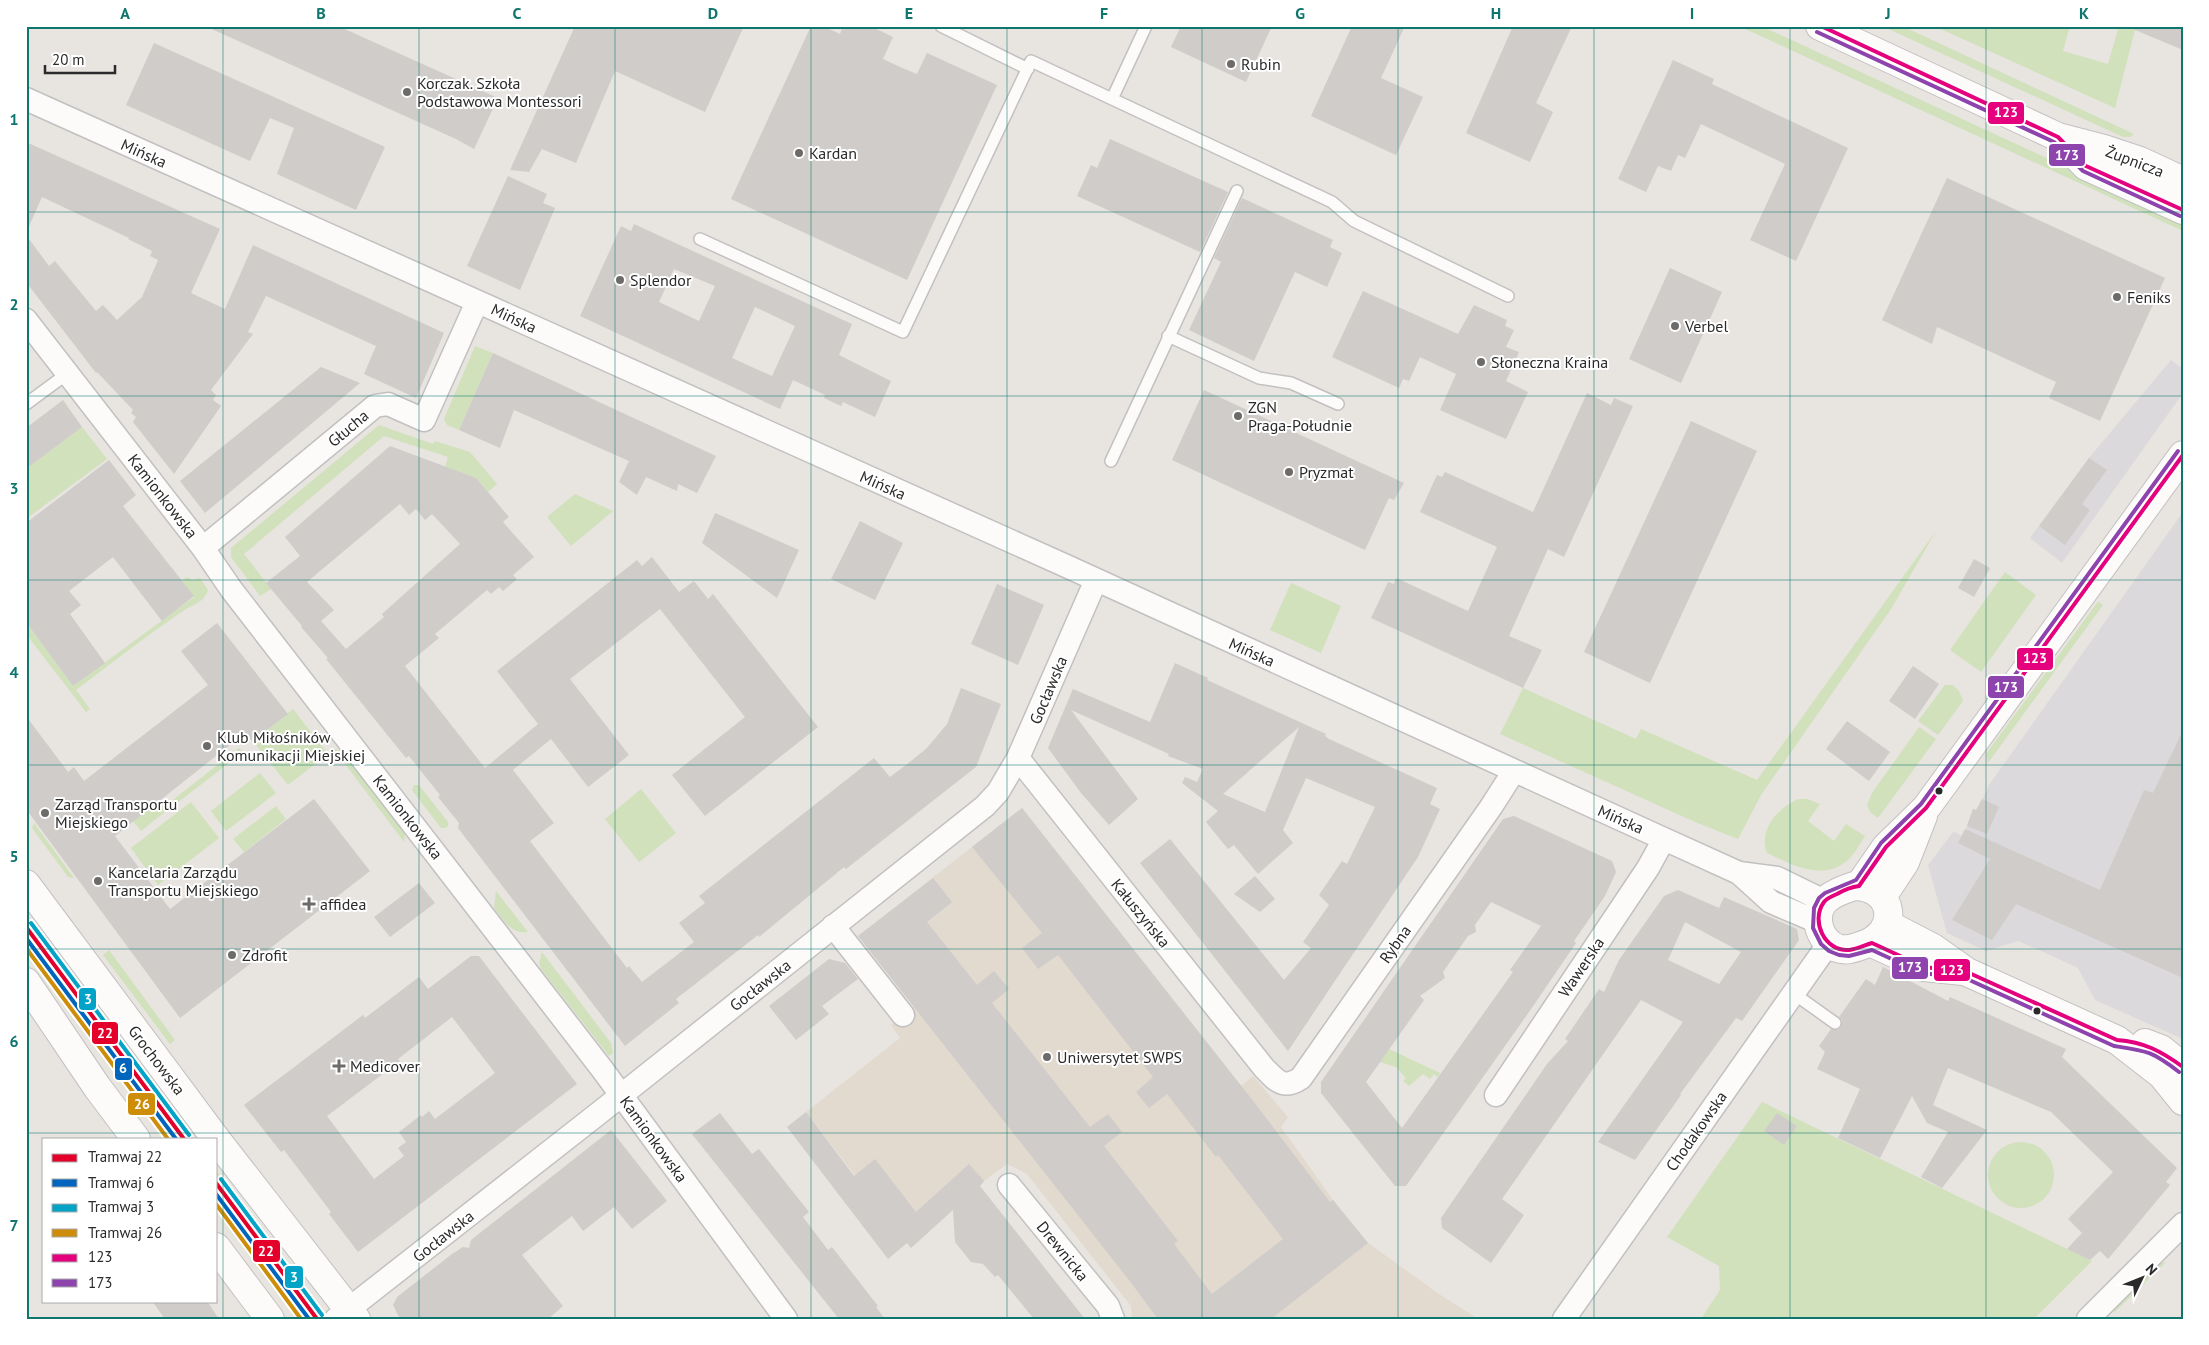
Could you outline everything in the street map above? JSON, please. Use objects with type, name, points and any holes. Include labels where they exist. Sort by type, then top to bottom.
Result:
[{"type":"street","name":"Żupnicza","points":[[1820,26],[2058,137],[2140,161],[2183,181]]},
{"type":"street","name":"Mińska","points":[[26,99],[1096,580],[1664,839],[1739,874],[1772,902],[1824,922]]},
{"type":"street","name":"Żupnicza","points":[[2058,137],[2086,166],[2183,210]]},
{"type":"street","name":"Głucha","points":[[203,548],[375,406],[388,404],[424,420],[477,302]]},
{"type":"street","name":"Kamionkowska","points":[[26,320],[68,372],[203,548],[231,589],[621,1095],[786,1319]]},
{"type":"street","points":[[1871,892],[1886,847],[1926,808],[2183,456]]},
{"type":"street","name":"Gocławska","points":[[347,1316],[621,1095],[985,806],[998,792],[1018,758],[1096,580]]},
{"type":"street","name":"Kałuszyńska","points":[[1018,758],[1264,1068]]},
{"type":"street","name":"Rybna","points":[[1264,1068],[1283,1084],[1292,1085],[1301,1078],[1491,807],[1514,771]]},
{"type":"street","name":"Wawerska","points":[[1496,1094],[1648,868],[1664,839]]},
{"type":"street","name":"Grochowska","points":[[26,884],[215,1138]]},
{"type":"street","points":[[1844,890],[1871,892],[1887,907],[1880,933],[1849,950],[1838,948],[1824,922],[1844,890]]},
{"type":"street","name":"Chodakowska","points":[[1564,1319],[1793,993],[1824,922]]},
{"type":"street","points":[[833,926],[903,1016]]},
{"type":"street","points":[[1880,933],[1924,967],[1967,972],[2117,1040],[2162,1075],[2183,1100]]},
{"type":"street","points":[[26,982],[135,1138]]},
{"type":"street","points":[[2117,1040],[2138,1040],[2161,1050],[2183,1067]]},
{"type":"street","name":"Grochowska","points":[[218,1142],[347,1316]]},
{"type":"street","name":"Drewnicka","points":[[1009,1185],[1108,1306],[1113,1319]]},
{"type":"street","points":[[2088,1319],[2183,1224]]},
{"type":"street","points":[[218,1250],[270,1319]]},
{"type":"lane","points":[[941,26],[1028,69]]},
{"type":"lane","points":[[1112,99],[1146,26]]},
{"type":"lane","points":[[700,239],[903,332],[1031,61],[1332,202],[1354,221],[1508,296]]},
{"type":"lane","points":[[1111,461],[1237,191]]},
{"type":"lane","points":[[1168,336],[1259,378],[1291,383],[1338,404]]},
{"type":"lane","points":[[26,404],[68,372]]},
{"type":"lane","points":[[1793,993],[1835,1023]]},
{"type":"shaded area","points":[[2171,360],[2183,369],[2183,393],[2062,563],[2030,538],[2089,458]]},
{"type":"shaded area","points":[[2183,512],[2183,1039],[2095,1000],[2078,968],[2048,954],[2018,941],[1986,951],[1947,933],[1928,865],[1954,831],[1963,837],[1973,809],[1977,810],[1989,785]]},
{"type":"shaded area","name":"Uniwersytet SWPS","points":[[1022,808],[1241,1086],[1253,1076],[1288,1117],[1281,1127],[1333,1200],[1368,1243],[1439,1294],[1478,1319],[1132,1319],[1131,1306],[1027,1174],[1007,1164],[984,1181],[911,1248],[806,1112],[900,1038],[891,1025],[914,1007],[858,936]]},
{"type":"green space","points":[[1739,26],[1761,26],[2183,221],[2183,231]]},
{"type":"green space","points":[[1882,26],[1902,26],[2134,134],[2130,137],[2123,137]]},
{"type":"green space","points":[[1934,26],[2070,26],[2063,51],[2108,64],[2119,26],[2136,26],[2115,108]]},
{"type":"green space","points":[[475,346],[493,353],[459,430],[447,425],[444,419]]},
{"type":"green space","points":[[379,425],[433,444],[435,441],[470,452],[497,484],[488,492],[476,478],[445,467],[448,457],[384,436],[244,554],[271,589],[260,596],[231,557],[231,548]]},
{"type":"green space","points":[[82,427],[107,459],[26,519],[26,469]]},
{"type":"green space","points":[[575,494],[613,511],[571,546],[547,517]]},
{"type":"green space","points":[[1936,531],[1891,609],[1761,795],[1738,839],[1695,822],[1500,734],[1523,688],[1636,739],[1641,729],[1757,780]]},
{"type":"green space","points":[[2005,572],[2036,595],[1981,672],[1950,650]]},
{"type":"green space","points":[[187,577],[192,580],[200,578],[208,590],[204,598],[156,630],[76,690],[90,709],[86,712],[26,634],[26,622],[73,686],[194,597],[182,581]]},
{"type":"green space","points":[[1291,583],[1341,606],[1321,653],[1270,630]]},
{"type":"green space","points":[[2099,602],[2103,605],[1988,763],[1986,754]]},
{"type":"green space","points":[[1945,685],[1953,685],[1959,691],[1963,701],[1938,735],[1918,721]]},
{"type":"green space","points":[[293,709],[328,754],[288,785],[253,741]]},
{"type":"green space","points":[[1919,727],[1936,739],[1878,818],[1870,812],[1867,805],[1872,793]]},
{"type":"green space","points":[[239,748],[243,752],[172,807],[169,803]]},
{"type":"green space","points":[[333,748],[343,752],[402,828],[405,835],[404,842]]},
{"type":"green space","points":[[260,773],[276,793],[226,831],[211,811]]},
{"type":"green space","points":[[414,785],[419,785],[448,822],[448,826],[441,828],[412,790]]},
{"type":"green space","points":[[641,789],[676,833],[639,862],[605,819]]},
{"type":"green space","points":[[1798,799],[1807,799],[1820,804],[1808,821],[1834,841],[1846,824],[1865,836],[1850,858],[1840,865],[1819,871],[1798,866],[1767,853],[1765,836],[1772,821],[1783,808]]},
{"type":"green space","points":[[191,802],[219,838],[158,885],[131,848]]},
{"type":"green space","points":[[153,806],[157,811],[163,806],[166,811],[141,831],[129,816]]},
{"type":"green space","points":[[276,806],[286,819],[244,852],[233,839]]},
{"type":"green space","points":[[34,823],[74,878],[68,877],[32,828]]},
{"type":"green space","points":[[496,891],[528,932],[512,929],[501,917],[494,908]]},
{"type":"green space","points":[[26,915],[192,1138],[162,1138],[26,955]]},
{"type":"green space","points":[[109,950],[175,1040],[170,1044],[103,955]]},
{"type":"green space","points":[[542,952],[611,1043],[613,1053],[609,1056],[541,969],[539,963]]},
{"type":"green space","points":[[1389,1049],[1440,1073],[1438,1077],[1434,1074],[1430,1079],[1423,1074],[1409,1086],[1403,1081],[1406,1078],[1396,1067],[1380,1062]]},
{"type":"green space","points":[[1762,1102],[2092,1261],[2034,1319],[1701,1319],[1720,1290],[1719,1266],[1667,1237]]},
{"type":"green space","points":[[2021,1142],[2034,1145],[2044,1152],[2051,1162],[2054,1175],[2051,1188],[2044,1198],[2034,1205],[2021,1208],[2008,1205],[1998,1198],[1991,1188],[1988,1175],[1991,1162],[1998,1152],[2008,1145]]},
{"type":"green space","points":[[218,1173],[301,1284],[283,1297],[293,1310],[280,1298],[218,1214]]},
{"type":"green space","points":[[2166,1262],[2115,1312],[2110,1306],[2146,1267]]},
{"type":"building","points":[[205,26],[338,26],[498,98],[474,149],[456,139]]},
{"type":"building","points":[[575,26],[744,26],[705,112],[615,71],[576,163],[542,149],[529,172],[510,170]]},
{"type":"building","name":"Kardan","points":[[811,26],[823,26],[840,34],[843,26],[870,26],[893,37],[883,59],[900,67],[917,74],[927,53],[997,85],[907,280],[731,199]]},
{"type":"building","name":"Rubin","points":[[1181,26],[1272,26],[1246,82],[1171,47]]},
{"type":"building","points":[[1352,26],[1405,26],[1381,78],[1423,97],[1396,155],[1311,116]]},
{"type":"building","points":[[1513,26],[1572,26],[1536,103],[1553,112],[1530,162],[1466,133]]},
{"type":"building","points":[[2183,26],[2183,50],[2128,27]]},
{"type":"building","points":[[154,43],[385,147],[356,210],[277,174],[294,128],[270,118],[250,161],[126,105]]},
{"type":"building","points":[[1673,60],[1714,79],[1712,84],[1848,148],[1796,261],[1750,240],[1785,164],[1701,124],[1685,158],[1678,155],[1671,171],[1658,166],[1646,192],[1618,179]]},
{"type":"building","points":[[1110,139],[1228,192],[1200,252],[1077,196],[1091,165],[1097,168]]},
{"type":"building","points":[[26,142],[220,229],[191,293],[225,309],[253,245],[444,333],[416,398],[364,374],[376,346],[266,296],[248,332],[253,334],[211,390],[216,395],[213,400],[221,406],[174,474],[133,422],[136,417],[131,413],[133,410],[96,373],[26,282],[26,235],[49,266],[55,261],[96,311],[103,305],[117,320],[142,297],[158,260],[150,256],[152,251],[129,238],[42,197],[26,233]]},
{"type":"building","points":[[508,176],[547,194],[543,203],[555,208],[520,290],[467,266]]},
{"type":"building","name":"Feniks","points":[[1947,178],[2165,278],[2100,421],[2049,398],[2056,382],[1937,327],[1932,344],[1882,320]]},
{"type":"building","points":[[1242,198],[1333,240],[1330,247],[1342,253],[1327,287],[1295,272],[1254,361],[1189,330],[1221,262],[1214,258]]},
{"type":"building","points":[[634,224],[852,324],[839,355],[891,381],[875,417],[843,402],[841,406],[824,398],[825,395],[793,380],[780,409],[580,316],[621,226],[631,231]],"holes":[[[674,269],[715,286],[699,321],[659,302]],[[755,307],[795,326],[772,376],[732,358]]]},
{"type":"building","name":"Verbel","points":[[1670,268],[1722,292],[1681,383],[1629,359]]},
{"type":"building","points":[[1363,291],[1458,334],[1474,305],[1507,320],[1505,326],[1514,330],[1506,347],[1519,352],[1506,381],[1528,392],[1506,439],[1440,410],[1456,374],[1420,357],[1409,381],[1403,379],[1399,388],[1332,357]]},
{"type":"building","points":[[493,353],[716,456],[697,493],[678,484],[677,491],[646,477],[637,495],[619,482],[629,461],[514,410],[500,448],[459,430]]},
{"type":"building","points":[[321,367],[360,383],[205,513],[180,481]]},
{"type":"building","name":"Pryzmat","points":[[1204,390],[1404,483],[1394,500],[1389,498],[1365,550],[1172,460]]},
{"type":"building","points":[[1587,393],[1611,405],[1614,398],[1633,406],[1564,557],[1548,549],[1509,636],[1542,650],[1523,688],[1371,618],[1388,582],[1394,584],[1396,578],[1468,611],[1497,547],[1420,512],[1437,475],[1442,477],[1445,472],[1533,512]]},
{"type":"building","points":[[63,400],[82,427],[26,469],[26,428]]},
{"type":"building","points":[[1691,421],[1757,451],[1650,683],[1584,652]]},
{"type":"building","points":[[390,446],[476,478],[509,517],[503,522],[534,557],[513,575],[517,579],[503,591],[499,587],[491,594],[487,590],[435,634],[439,638],[405,666],[485,768],[538,724],[497,671],[637,560],[642,566],[652,557],[679,592],[694,581],[708,599],[713,594],[818,727],[705,816],[672,775],[745,717],[660,609],[570,679],[629,755],[588,787],[551,739],[513,770],[554,823],[530,841],[627,968],[629,966],[642,982],[694,942],[679,923],[705,903],[699,896],[874,758],[890,777],[906,765],[927,748],[947,724],[961,688],[1001,704],[976,767],[846,869],[844,867],[759,937],[758,935],[676,999],[679,1003],[625,1046],[458,828],[459,823],[438,797],[440,795],[409,756],[406,758],[326,659],[328,658],[266,583],[300,556],[285,537]],"holes":[[[400,504],[409,515],[416,509],[425,520],[432,514],[460,544],[382,614],[384,617],[346,649],[321,621],[334,610],[307,582]]]},
{"type":"building","points":[[2089,458],[2107,470],[2082,504],[2090,510],[2065,545],[2039,526]]},
{"type":"building","points":[[109,460],[136,495],[123,506],[194,596],[162,621],[113,557],[69,591],[81,605],[70,614],[105,663],[73,686],[26,622],[26,523]]},
{"type":"building","points":[[715,513],[799,550],[777,598],[702,543]]},
{"type":"building","points":[[860,521],[903,543],[875,600],[831,579]]},
{"type":"building","points":[[1974,559],[1990,568],[1974,597],[1958,588]]},
{"type":"building","points":[[997,584],[1044,605],[1018,665],[971,644]]},
{"type":"building","points":[[217,623],[288,714],[252,741],[245,733],[115,836],[170,909],[314,799],[370,871],[180,1018],[26,809],[26,716],[68,772],[74,767],[84,781],[208,685],[181,651]]},
{"type":"building","points":[[1175,663],[1208,678],[1207,680],[1326,734],[1325,736],[1329,739],[1437,788],[1430,804],[1440,809],[1418,857],[1288,1051],[1140,863],[1170,839],[1284,980],[1311,948],[1303,942],[1329,905],[1319,895],[1342,861],[1347,864],[1375,807],[1306,778],[1283,830],[1293,843],[1258,874],[1234,845],[1228,849],[1206,822],[1218,811],[1182,783],[1185,777],[1197,782],[1203,769],[1168,756],[1169,754],[1071,710],[1138,799],[1109,825],[1081,793],[1048,748],[1073,689],[1150,722]],"holes":[[[1299,727],[1265,812],[1223,794]]]},
{"type":"building","points":[[1913,666],[1939,684],[1915,719],[1889,701]]},
{"type":"building","points":[[1847,721],[1890,752],[1869,781],[1826,749]]},
{"type":"building","points":[[2183,730],[2183,978],[2016,904],[1992,940],[1952,920],[1990,859],[1958,843],[1965,829],[2100,890],[2144,790],[2153,793]]},
{"type":"building","points":[[1982,799],[1999,807],[1987,834],[1967,826],[1973,809],[1976,810]]},
{"type":"building","points":[[1022,808],[1254,1102],[1330,1202],[1333,1200],[1368,1243],[1271,1319],[1158,1319],[858,936],[933,878],[952,902],[927,922],[977,985],[994,971],[1009,989],[992,1003],[1090,1127],[1108,1114],[1122,1132],[1104,1146],[1178,1241],[1174,1244],[1212,1294],[1283,1239],[1218,1155],[1216,1157],[1167,1094],[1149,1108],[1136,1092],[1153,1077],[1058,955],[1038,969],[1022,948],[1042,933],[972,847]]},
{"type":"building","points":[[1514,816],[1612,861],[1616,872],[1605,896],[1574,941],[1576,943],[1529,1012],[1406,1186],[1395,1186],[1321,1093],[1321,1082],[1503,819]],"holes":[[[1491,902],[1541,926],[1510,970],[1513,972],[1402,1128],[1366,1082],[1424,1000],[1420,996],[1445,978],[1443,972],[1468,936],[1476,932],[1475,925]]]},
{"type":"building","points":[[1255,876],[1275,899],[1260,912],[1234,894]]},
{"type":"building","points":[[419,883],[435,903],[390,937],[374,917]]},
{"type":"building","points":[[1678,890],[1719,908],[1724,897],[1797,929],[1799,940],[1742,1021],[1736,1018],[1680,1094],[1635,1160],[1598,1142],[1683,1022],[1641,1000],[1502,1199],[1524,1215],[1491,1263],[1442,1228],[1441,1218],[1547,1064],[1568,1041],[1565,1039],[1599,989],[1604,992],[1619,960],[1664,896]],"holes":[[[1685,922],[1741,952],[1719,984],[1668,960]]]},
{"type":"building","points":[[471,956],[479,956],[577,1084],[358,1252],[329,1214],[331,1212],[284,1150],[281,1152],[244,1105],[363,1015],[365,1018],[419,977],[428,989]],"holes":[[[452,1017],[495,1073],[435,1119],[429,1111],[399,1132],[406,1142],[398,1148],[404,1156],[374,1179],[327,1116],[400,1061],[398,1059]]]},
{"type":"building","points":[[829,959],[845,963],[858,979],[822,1006],[829,1014],[796,1040],[769,1006]]},
{"type":"building","points":[[1883,967],[1948,1001],[1950,997],[2066,1049],[2062,1057],[2177,1168],[2166,1182],[2170,1185],[2108,1259],[2100,1251],[2090,1260],[2067,1249],[2082,1233],[2068,1219],[2113,1172],[2051,1112],[1948,1068],[1933,1105],[1987,1130],[1942,1188],[1921,1177],[1948,1132],[1927,1123],[1912,1096],[1880,1158],[1838,1138],[1860,1089],[1817,1069],[1825,1052],[1819,1046],[1831,1029],[1838,1030],[1841,1027],[1842,1020],[1839,1017],[1866,979],[1875,985]]},
{"type":"building","points":[[806,1112],[854,1176],[875,1159],[916,1212],[969,1164],[984,1181],[980,1186],[1085,1319],[1034,1319],[998,1275],[995,1277],[983,1264],[971,1262],[955,1242],[953,1210],[911,1248],[907,1243],[888,1259],[787,1127]]},
{"type":"building","points":[[720,1113],[752,1154],[759,1149],[809,1212],[803,1217],[828,1250],[832,1247],[878,1306],[876,1307],[885,1319],[839,1319],[692,1134]]},
{"type":"building","points":[[1777,1113],[1797,1126],[1784,1145],[1764,1131]]},
{"type":"building","points":[[611,1130],[667,1201],[632,1229],[614,1207],[583,1231],[572,1216],[522,1255],[563,1306],[548,1319],[400,1319],[393,1305],[397,1297],[452,1254],[463,1247],[469,1248],[471,1240]]},
{"type":"building","points":[[153,1302],[208,1302],[219,1319],[165,1319]]},
{"type":"tram line","name":"3","points":[[31,923],[189,1135]]},
{"type":"tram line","name":"22","points":[[26,927],[183,1138]]},
{"type":"tram line","name":"6","points":[[26,938],[175,1138]]},
{"type":"tram line","name":"26","points":[[26,948],[167,1138]]},
{"type":"tram line","name":"3","points":[[221,1179],[322,1315]]},
{"type":"tram line","name":"22","points":[[218,1186],[317,1319]]},
{"type":"tram line","name":"6","points":[[218,1197],[309,1319]]},
{"type":"tram line","name":"26","points":[[218,1207],[301,1319]]},
{"type":"transit line","name":"123","points":[[1821,26],[2058,137],[2086,166],[2183,210]]},
{"type":"transit line","name":"173","points":[[1817,32],[2054,142],[2083,171],[2180,216]]},
{"type":"transit line","name":"173","points":[[2178,451],[1921,804],[1881,843],[1856,880],[1825,893],[1819,898],[1814,908],[1813,928],[1821,944],[1829,951],[1839,955],[1849,956],[1872,950],[1922,973],[1965,978],[2114,1046],[2149,1053],[2179,1072]]},
{"type":"transit line","name":"123","points":[[2183,455],[1926,808],[1886,847],[1859,886],[1845,890],[1825,901],[1820,910],[1819,918],[1822,934],[1827,941],[1840,949],[1849,950],[1872,943],[1924,967],[1967,972],[2117,1040],[2152,1048],[2183,1067]]},
{"type":"place","name":"Rubin","points":[[1231,64]]},
{"type":"place","name":"Korczak. Szkoła Podstawowa Montessori","points":[[407,92]]},
{"type":"place","name":"Kardan","points":[[799,153]]},
{"type":"place","name":"Splendor","points":[[620,280]]},
{"type":"place","name":"Feniks","points":[[2117,297]]},
{"type":"place","name":"Verbel","points":[[1675,326]]},
{"type":"place","name":"Słoneczna Kraina","points":[[1481,362]]},
{"type":"place","name":"ZGN Praga-Południe","points":[[1238,416]]},
{"type":"place","name":"Pryzmat","points":[[1289,472]]},
{"type":"place","name":"Klub Miłośników Komunikacji Miejskiej","points":[[207,746]]},
{"type":"place","name":"Zarząd Transportu Miejskiego","points":[[45,813]]},
{"type":"place","name":"Kancelaria Zarządu Transportu Miejskiego","points":[[98,881]]},
{"type":"place","name":"affidea","points":[[309,904]]},
{"type":"place","name":"Zdrofit","points":[[232,955]]},
{"type":"place","name":"Uniwersytet SWPS","points":[[1047,1057]]},
{"type":"place","name":"Medicover","points":[[339,1066]]}]
